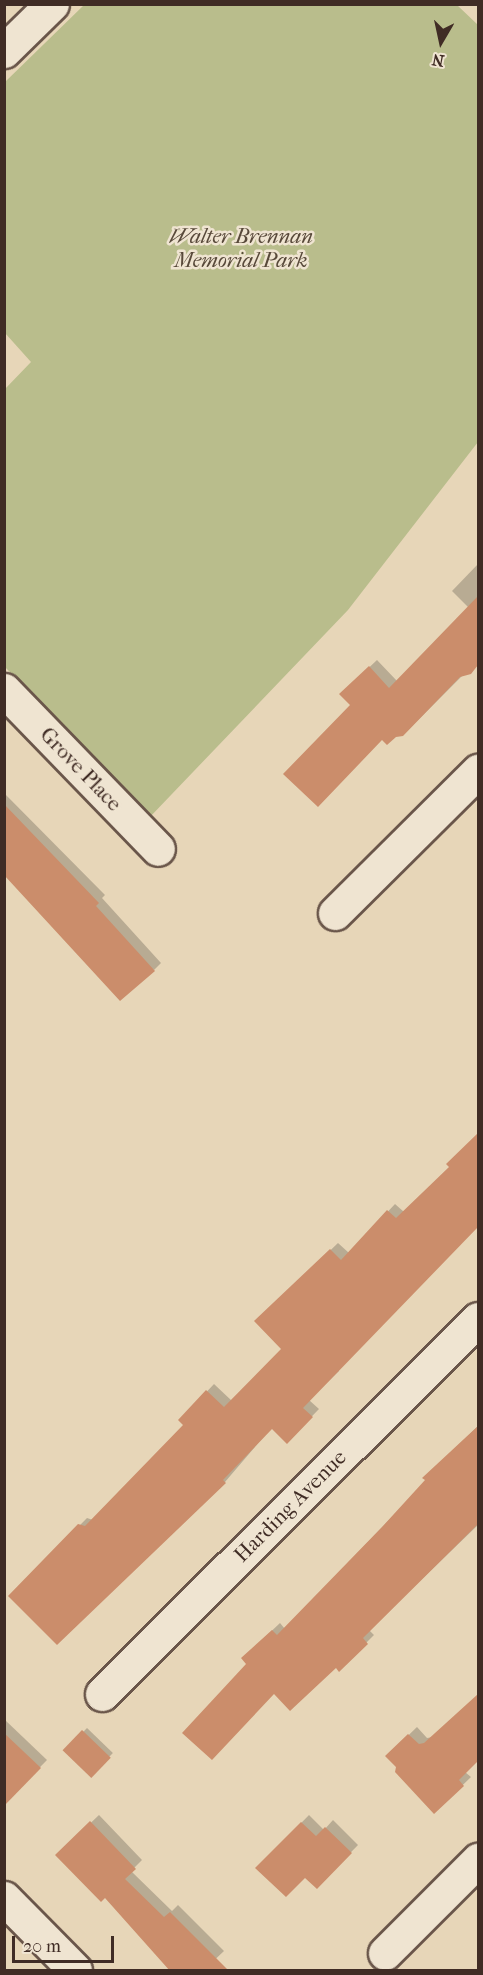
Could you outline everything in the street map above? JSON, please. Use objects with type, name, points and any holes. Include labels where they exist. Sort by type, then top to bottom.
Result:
[{"type":"street","points":[[4,51],[51,5]]},
{"type":"street","name":"Grove Place","points":[[4,690],[158,849]]},
{"type":"street","points":[[335,913],[478,771]]},
{"type":"street","name":"Harding Avenue","points":[[102,1694],[478,1319]]},
{"type":"street","points":[[385,1953],[478,1860]]},
{"type":"street","points":[[4,1898],[75,1971]]},
{"type":"green space","name":"Walter Brennan Memorial Park","points":[[84,5],[457,5],[478,25],[478,442],[348,610],[149,818],[5,667],[5,389],[31,362],[5,333],[5,82]]},
{"type":"building","points":[[478,596],[478,665],[471,674],[460,677],[403,736],[396,737],[387,745],[382,740],[318,807],[283,774],[350,705],[339,694],[369,666],[389,688]]},
{"type":"building","points":[[4,804],[99,903],[96,906],[155,971],[120,1001],[4,875]]},
{"type":"building","points":[[478,1133],[478,1227],[303,1408],[313,1417],[287,1444],[272,1429],[223,1480],[226,1483],[57,1645],[8,1596],[78,1524],[85,1526],[183,1425],[178,1420],[206,1390],[224,1407],[281,1349],[254,1321],[330,1249],[341,1260],[387,1210],[396,1218],[449,1167],[446,1164]]},
{"type":"building","points":[[478,1426],[478,1524],[363,1638],[368,1644],[339,1672],[336,1668],[290,1711],[274,1694],[212,1760],[182,1733],[246,1664],[241,1658],[272,1630],[277,1635],[383,1526],[425,1480],[422,1478]]},
{"type":"building","points":[[478,1694],[478,1761],[459,1780],[464,1786],[434,1814],[395,1772],[396,1767],[385,1756],[408,1734],[419,1744],[424,1743]]},
{"type":"building","points":[[82,1730],[111,1758],[91,1778],[63,1750]]},
{"type":"building","points":[[4,1733],[41,1768],[4,1806]]},
{"type":"building","points":[[90,1821],[136,1869],[125,1879],[164,1917],[170,1912],[229,1971],[170,1971],[105,1898],[101,1902],[55,1855]]},
{"type":"building","points":[[301,1822],[316,1836],[325,1827],[352,1853],[317,1889],[305,1878],[286,1897],[255,1868]]}]
